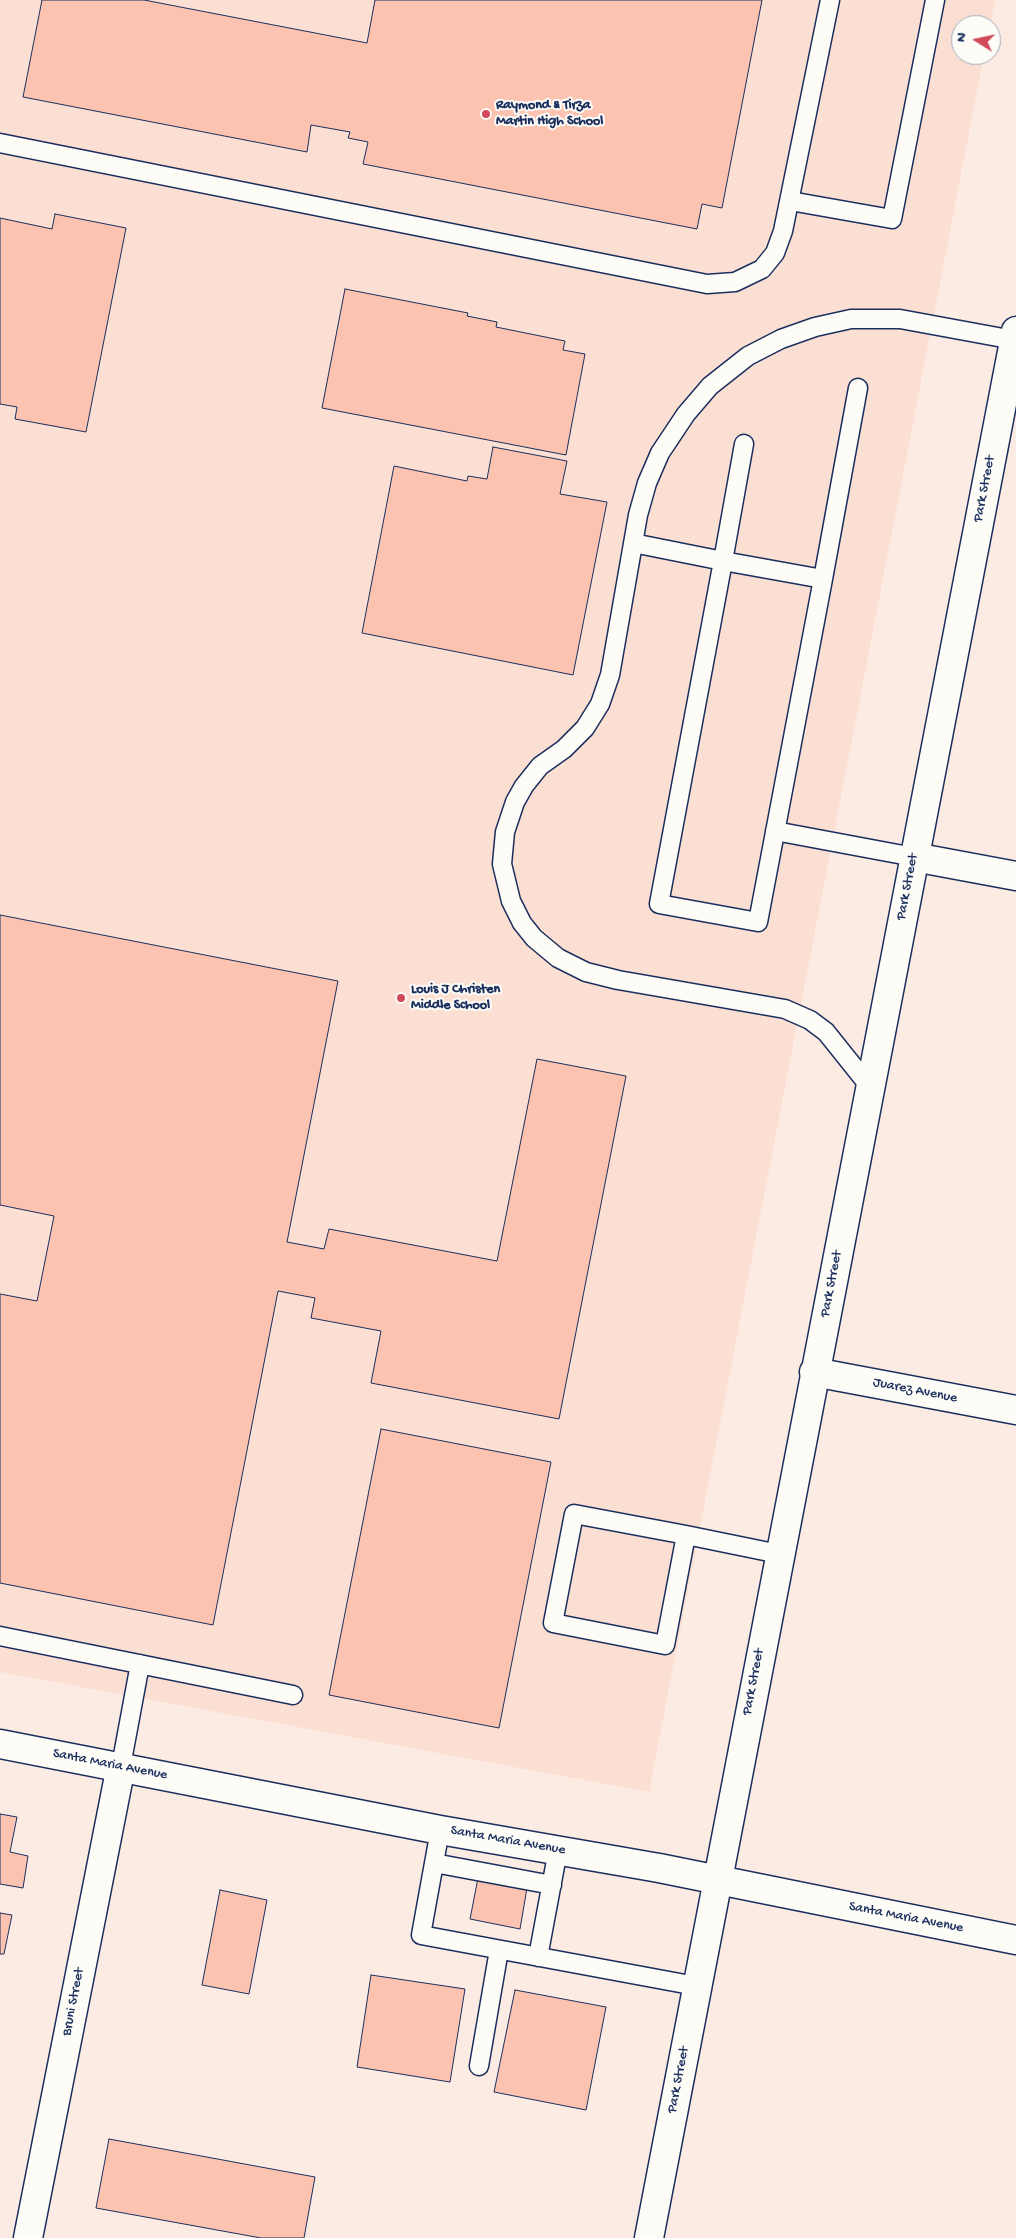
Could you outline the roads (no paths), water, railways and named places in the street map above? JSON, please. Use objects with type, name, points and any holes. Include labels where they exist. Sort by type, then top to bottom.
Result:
[{"type":"main road","name":"Park Street","points":[[649,2238],[716,1880],[1015,337]]},
{"type":"main road","points":[[914,857],[1016,876]]},
{"type":"main road","name":"Juarez Avenue","points":[[814,1372],[1016,1410]]},
{"type":"main road","name":"Santa Maria Avenue","points":[[0,1744],[121,1766],[440,1830],[716,1880],[1016,1940]]},
{"type":"main road","name":"Bruni Street","points":[[28,2238],[121,1766]]},
{"type":"lane","points":[[0,143],[707,284],[735,282],[762,269],[774,253],[783,231],[830,0]]},
{"type":"lane","points":[[790,201],[892,219],[935,0]]},
{"type":"lane","points":[[870,1087],[826,1032],[810,1020],[786,1009],[618,980],[586,972],[569,965],[548,951],[534,938],[516,912],[506,882],[502,864],[508,820],[518,796],[532,776],[585,728],[600,704],[610,675],[638,515],[647,483],[660,453],[686,414],[710,386],[759,349],[815,326],[852,319],[913,320],[1015,337]]},
{"type":"lane","points":[[744,444],[659,904],[758,922],[858,388]]},
{"type":"lane","points":[[633,543],[823,579]]},
{"type":"lane","points":[[775,831],[914,857]]},
{"type":"lane","points":[[686,1535],[665,1645],[553,1623],[574,1514],[686,1535],[779,1554]]},
{"type":"lane","points":[[0,1636],[293,1694]]},
{"type":"lane","points":[[121,1766],[140,1664]]},
{"type":"lane","points":[[440,1830],[421,1935],[696,1986]]},
{"type":"lane","points":[[538,1957],[558,1850]]},
{"type":"lane","points":[[434,1863],[552,1885]]},
{"type":"lane","points":[[479,2066],[500,1950]]},
{"type":"place","name":"Raymond & Tirza Martin High School","points":[[486,114]]},
{"type":"place","name":"Louis J Christen Middle School","points":[[401,998]]}]
